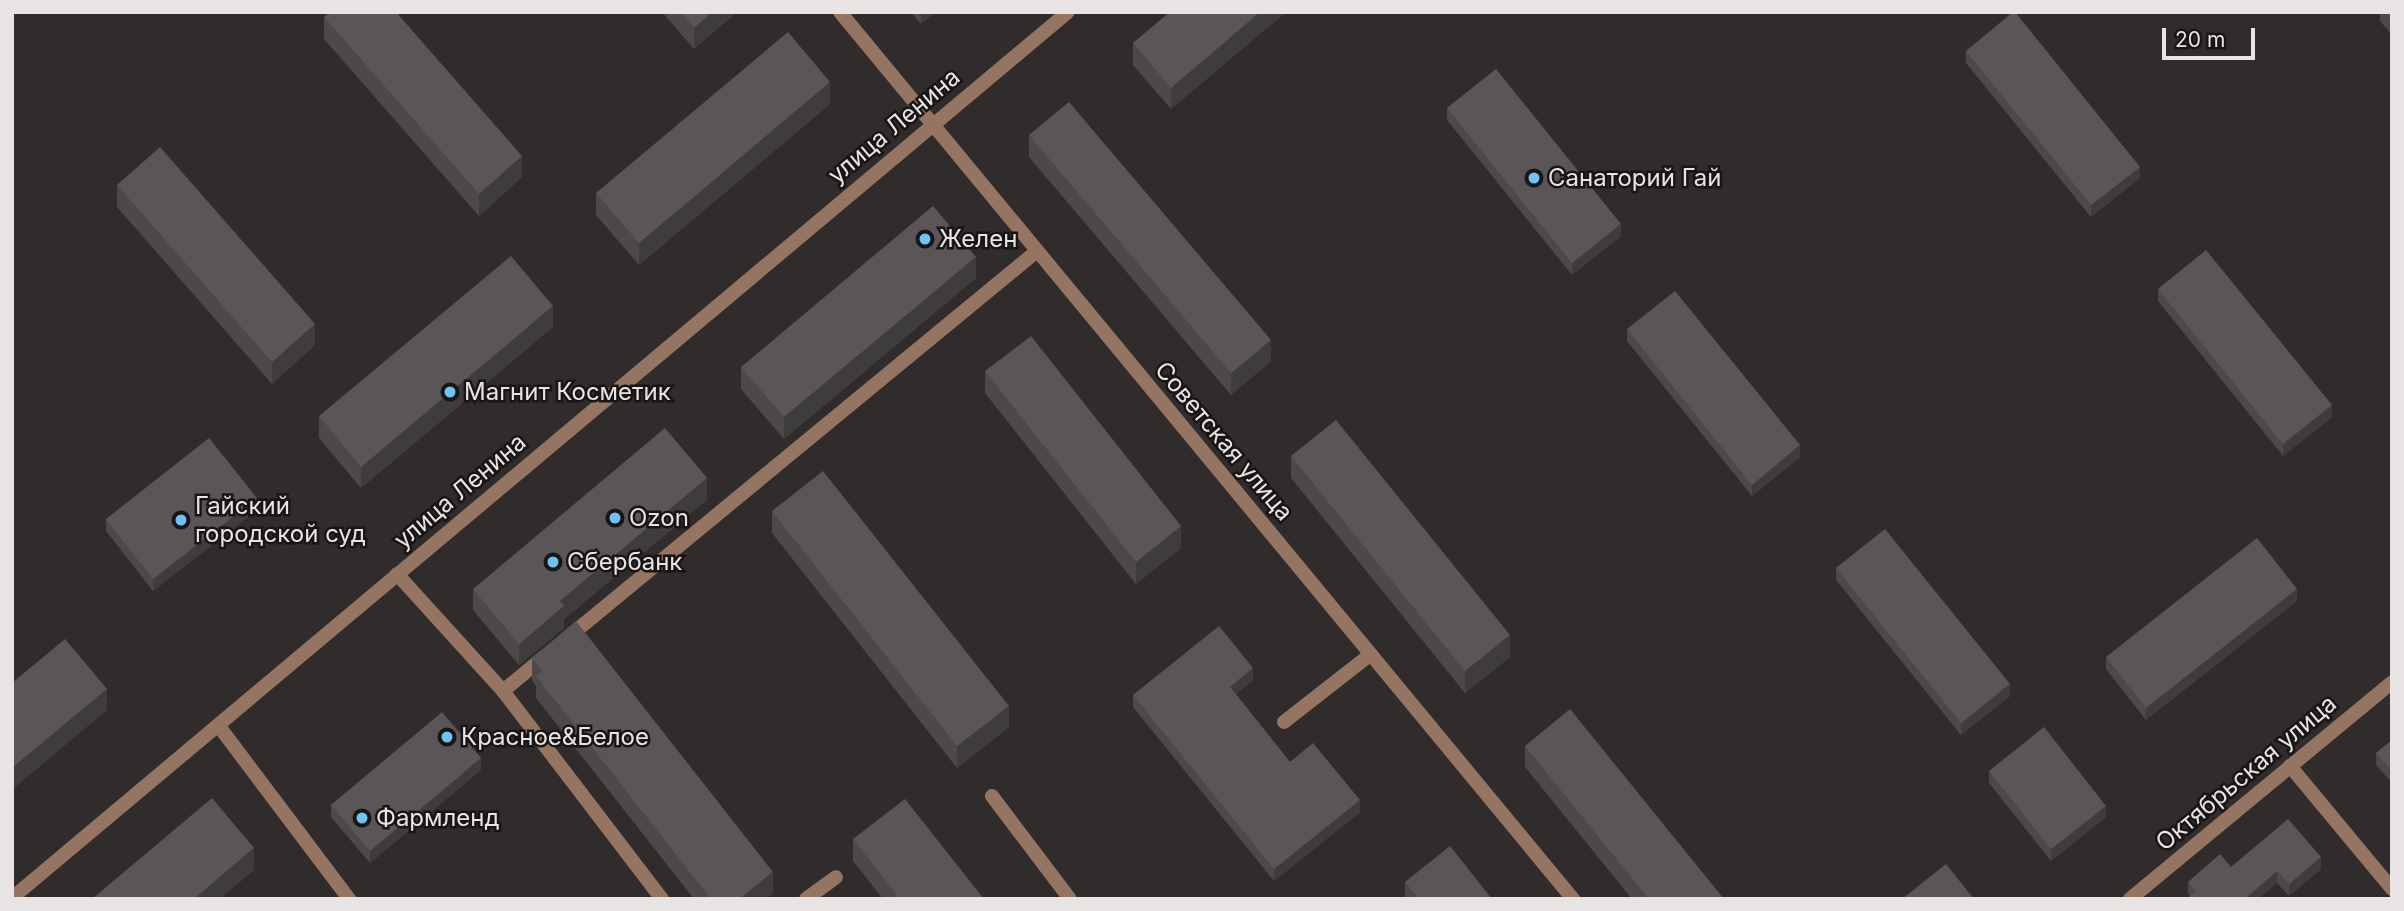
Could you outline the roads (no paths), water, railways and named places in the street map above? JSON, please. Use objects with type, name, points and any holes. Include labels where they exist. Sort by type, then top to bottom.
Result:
[{"type":"street","name":"Советская улица","points":[[840,12],[1573,899]]},
{"type":"street","name":"улица Ленина","points":[[12,898],[1068,12]]},
{"type":"street","points":[[503,691],[1037,251]]},
{"type":"street","points":[[397,574],[503,691],[662,899]]},
{"type":"street","points":[[1284,722],[1371,654]]},
{"type":"street","name":"Октябрьская улица","points":[[2130,899],[2392,682]]},
{"type":"street","points":[[218,725],[349,899]]},
{"type":"street","points":[[2290,766],[2392,889]]},
{"type":"street","points":[[992,796],[1070,899]]},
{"type":"street","points":[[806,899],[836,877]]},
{"type":"place","name":"Санаторий Гай","points":[[1534,178]]},
{"type":"place","name":"Желен","points":[[925,239]]},
{"type":"place","name":"Магнит Косметик","points":[[450,392]]},
{"type":"place","name":"Ozon","points":[[615,518]]},
{"type":"place","name":"Гайский городской суд","points":[[181,520]]},
{"type":"place","name":"Сбербанк","points":[[553,562]]},
{"type":"place","name":"Красное&Белое","points":[[447,737]]},
{"type":"place","name":"Фармленд","points":[[362,818]]}]
